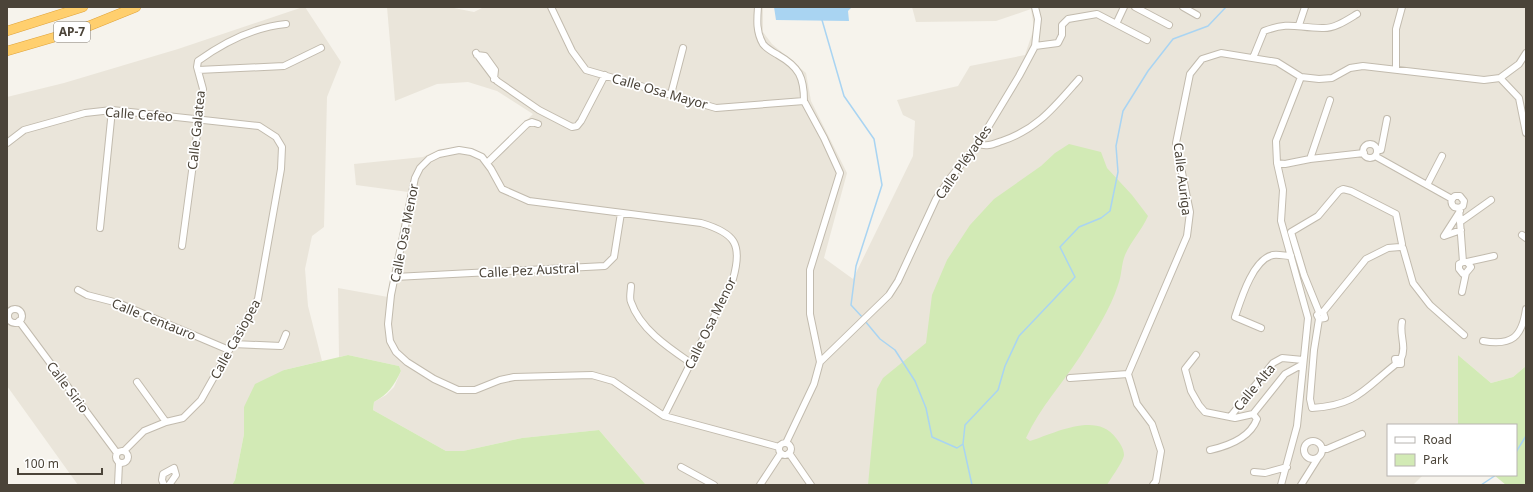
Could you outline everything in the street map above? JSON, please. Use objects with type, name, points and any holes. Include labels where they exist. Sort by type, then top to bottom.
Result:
[{"type":"highway","name":"AP-7","points":[[7,31],[83,7]]},
{"type":"highway","name":"AP-7","points":[[7,51],[79,30],[136,7]]},
{"type":"street","name":"Calle Osa Mayor","points":[[551,7],[572,51],[586,70],[716,108],[804,101]]},
{"type":"street","points":[[758,7],[757,24],[761,39],[767,48],[790,62],[802,78],[804,101],[824,138],[840,173],[810,270],[810,314],[820,362],[814,384],[786,443],[782,444],[760,485]]},
{"type":"street","name":"Calle Pléyades","points":[[820,362],[889,295],[898,281],[936,199],[951,177],[978,144],[1035,46],[1038,19],[1035,7]]},
{"type":"street","points":[[1116,24],[1124,7]]},
{"type":"street","points":[[1136,7],[1169,25]]},
{"type":"street","points":[[1183,7],[1197,15]]},
{"type":"street","points":[[1299,25],[1305,7]]},
{"type":"street","points":[[1396,69],[1396,29],[1402,7]]},
{"type":"street","points":[[1035,46],[1058,43],[1062,35],[1062,24],[1068,19],[1096,14],[1147,40]]},
{"type":"street","points":[[1253,58],[1264,31],[1280,25],[1299,25],[1324,29],[1357,14]]},
{"type":"street","points":[[286,24],[271,26],[211,52],[198,62],[198,70],[284,66],[321,48]]},
{"type":"street","points":[[671,94],[683,48]]},
{"type":"street","name":"Calle Auriga","points":[[1128,374],[1186,236],[1190,212],[1176,143],[1190,74],[1202,59],[1221,53],[1277,62],[1301,77]]},
{"type":"street","points":[[1281,485],[1297,426],[1308,315],[1281,221],[1283,190],[1276,164],[1276,141],[1301,77],[1319,80],[1332,78],[1350,68],[1363,66],[1484,80],[1500,78],[1519,64],[1526,53]]},
{"type":"street","points":[[477,54],[494,79],[539,110],[572,127],[577,126],[581,121],[605,75]]},
{"type":"street","name":"Calle Galatea","points":[[182,246],[202,89],[198,70]]},
{"type":"street","points":[[1500,78],[1519,98],[1526,133]]},
{"type":"street","points":[[978,144],[987,146],[1028,130],[1046,116],[1078,79]]},
{"type":"street","points":[[1310,159],[1330,100]]},
{"type":"street","points":[[100,228],[112,110]]},
{"type":"street","name":"Calle Cefeo","points":[[7,144],[24,130],[84,113],[112,110],[259,126],[276,137]]},
{"type":"street","points":[[1276,164],[1364,153],[1368,157],[1381,150],[1387,119]]},
{"type":"street","points":[[487,163],[527,124],[532,122],[538,124]]},
{"type":"street","name":"Calle Casiopea","points":[[124,451],[144,431],[166,422],[183,418],[201,400],[258,299],[263,279],[281,169],[282,147],[276,137]]},
{"type":"street","points":[[1364,153],[1365,146],[1369,144],[1376,147],[1376,153]]},
{"type":"street","name":"Calle Osa Menor","points":[[664,416],[733,279],[738,261],[734,241],[721,229],[701,223],[529,202],[502,189],[482,157],[471,152],[459,150],[439,154],[429,159],[420,168],[415,178],[395,277],[388,324],[390,341],[396,352],[406,362],[434,379],[458,390],[475,390],[514,376],[592,375],[613,381],[664,416],[789,453]]},
{"type":"street","points":[[1376,153],[1452,200],[1454,207],[1460,210]]},
{"type":"street","points":[[1426,185],[1442,156]]},
{"type":"street","points":[[1320,315],[1304,275],[1291,232],[1318,216],[1339,191],[1343,189],[1351,191],[1396,214],[1402,247],[1413,283],[1430,305],[1464,335]]},
{"type":"street","points":[[1452,200],[1457,196],[1462,197],[1464,203],[1444,236],[1461,230]]},
{"type":"street","points":[[1460,222],[1491,200]]},
{"type":"street","points":[[1460,210],[1465,262],[1471,267],[1466,274],[1462,292]]},
{"type":"street","name":"Calle Pez Austral","points":[[395,277],[606,266],[614,257],[621,213]]},
{"type":"street","points":[[1402,247],[1388,248],[1366,259],[1320,315],[1314,350],[1310,399],[1312,408],[1330,407],[1362,394],[1396,364],[1401,364],[1401,359],[1404,353],[1401,328],[1402,322]]},
{"type":"street","points":[[1261,328],[1235,317],[1238,307],[1252,274],[1263,259],[1273,254],[1291,256]]},
{"type":"street","points":[[1466,274],[1461,273],[1458,266],[1465,262],[1494,256]]},
{"type":"street","points":[[632,286],[630,301],[643,322],[665,345],[691,363]]},
{"type":"street","name":"Calle Centauro","points":[[78,290],[87,295],[118,303],[229,350]]},
{"type":"street","points":[[9,308],[20,312],[21,319],[19,322],[14,323],[7,317],[9,308]]},
{"type":"street","points":[[1483,341],[1492,342],[1511,339],[1524,325],[1526,309]]},
{"type":"street","points":[[1308,315],[1320,315]]},
{"type":"street","name":"Calle Sirio","points":[[19,322],[117,453]]},
{"type":"street","points":[[233,344],[281,346],[286,334]]},
{"type":"street","points":[[1196,355],[1185,369],[1191,390],[1199,405],[1205,412],[1236,418],[1253,414],[1285,374],[1303,362]]},
{"type":"street","name":"Calle Alta","points":[[1230,416],[1273,363],[1282,358],[1303,362]]},
{"type":"street","points":[[1070,378],[1128,374],[1137,404],[1152,424],[1161,451],[1154,485]]},
{"type":"street","points":[[137,382],[166,422]]},
{"type":"street","points":[[1210,450],[1234,442],[1248,432],[1257,419],[1253,414]]},
{"type":"street","points":[[1323,449],[1327,449],[1362,434]]},
{"type":"street","points":[[1293,442],[1306,444],[1308,442],[1316,441],[1319,442],[1323,449]]},
{"type":"street","points":[[786,443],[791,448],[789,453],[811,485]]},
{"type":"street","points":[[1304,452],[1306,444]]},
{"type":"street","points":[[1301,485],[1323,449]]},
{"type":"street","points":[[1291,450],[1304,452],[1311,459],[1318,458]]},
{"type":"street","points":[[118,485],[119,463],[115,457],[117,453],[124,451],[128,455],[128,460],[124,463],[119,463]]},
{"type":"street","points":[[681,467],[714,485]]},
{"type":"street","points":[[1254,472],[1265,473],[1287,467]]},
{"type":"street","points":[[164,485],[162,480],[163,474],[174,468],[176,475],[169,485]]},
{"type":"shaded area","points":[[305,7],[341,62],[327,97],[324,227],[312,236],[305,269],[308,306],[322,361],[284,370],[244,407],[244,434],[235,480],[232,485],[78,485],[7,386],[7,97],[64,83],[178,49]]},
{"type":"shaded area","points":[[387,7],[449,7],[474,12],[484,7],[763,7],[763,32],[772,44],[806,73],[811,101],[847,173],[824,258],[853,279],[913,156],[915,121],[903,115],[897,100],[958,86],[970,66],[1025,55],[1034,28],[1031,9],[996,21],[916,22],[912,7],[1526,7],[1526,366],[1513,377],[1491,383],[1458,355],[1458,424],[1387,424],[1387,476],[1422,476],[1413,485],[646,485],[599,430],[522,438],[463,451],[446,451],[373,410],[374,402],[386,395],[394,387],[401,371],[399,366],[348,355],[339,357],[338,288],[388,297],[408,192],[356,185],[354,164],[423,157],[440,149],[454,148],[470,148],[489,158],[533,114],[497,91],[468,82],[437,84],[395,101]]},
{"type":"green space","points":[[1069,144],[1101,152],[1107,168],[1132,195],[1148,216],[1125,255],[1115,294],[1102,321],[1081,355],[1045,405],[1026,438],[1030,441],[1075,426],[1098,426],[1108,430],[1122,446],[1124,455],[1119,466],[1107,485],[868,485],[877,389],[883,378],[926,343],[932,295],[947,260],[970,225],[994,199]]},
{"type":"green space","points":[[348,355],[399,366],[401,371],[396,381],[387,393],[374,402],[373,410],[446,451],[463,451],[522,438],[599,430],[646,485],[232,485],[235,480],[244,434],[244,407],[255,384],[284,370]]},
{"type":"green space","points":[[1458,355],[1491,383],[1513,377],[1526,366],[1526,485],[1506,485],[1495,476],[1517,476],[1517,424],[1458,424]]},
{"type":"water","points":[[774,7],[852,7],[848,11],[849,21],[776,20]]},
{"type":"waterway","points":[[972,485],[963,444],[965,425],[998,390],[1005,366],[1019,336],[1075,277],[1060,247],[1079,227],[1101,218],[1110,211],[1118,172],[1116,146],[1123,111],[1148,71],[1173,39],[1208,26],[1226,7]]},
{"type":"waterway","points":[[822,20],[844,96],[874,139],[882,185],[856,266],[851,305],[863,318]]},
{"type":"waterway","points":[[865,321],[880,339],[895,350],[915,381],[926,408],[932,437],[957,448],[963,444]]},
{"type":"waterway","points":[[1517,450],[1526,436]]},
{"type":"waterway","points":[[1481,485],[1494,476]]}]
